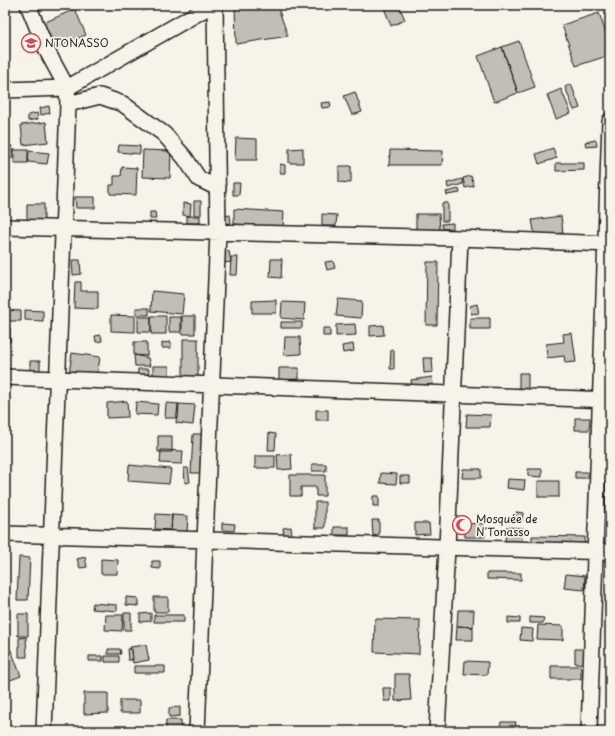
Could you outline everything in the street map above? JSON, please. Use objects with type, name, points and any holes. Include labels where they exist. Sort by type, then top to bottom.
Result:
[{"type":"street","points":[[28,5],[47,50],[67,88],[68,104],[44,731]]},
{"type":"street","points":[[5,90],[67,88],[212,5]]},
{"type":"street","points":[[197,731],[218,232],[215,5]]},
{"type":"street","points":[[68,104],[100,96],[123,104],[164,134],[185,158],[198,179],[218,188]]},
{"type":"street","points":[[589,731],[603,552],[610,121]]},
{"type":"street","points":[[5,227],[460,238],[608,244]]},
{"type":"street","points":[[437,731],[447,548],[460,238]]},
{"type":"street","points":[[5,377],[605,399]]},
{"type":"street","points":[[5,534],[603,552]]},
{"type":"building","points":[[141,5],[159,5],[143,11]]},
{"type":"building","points":[[235,5],[277,5],[288,36],[236,44]]},
{"type":"building","points":[[383,5],[399,5],[405,20],[391,26]]},
{"type":"building","points":[[75,9],[86,35],[51,49],[41,24]]},
{"type":"building","points":[[599,13],[610,45],[610,55],[576,66],[562,25]]},
{"type":"building","points":[[519,41],[535,87],[518,93],[502,47]]},
{"type":"building","points":[[502,47],[518,93],[494,102],[478,56]]},
{"type":"building","points":[[571,84],[580,108],[574,110],[565,87]]},
{"type":"building","points":[[561,89],[571,113],[556,119],[547,95]]},
{"type":"building","points":[[355,92],[362,112],[352,115],[344,96]]},
{"type":"building","points":[[330,102],[331,107],[322,108],[321,103]]},
{"type":"building","points":[[49,106],[50,113],[41,115],[40,108]]},
{"type":"building","points":[[37,113],[38,119],[28,121],[28,115]]},
{"type":"building","points":[[46,122],[48,142],[23,145],[21,125]]},
{"type":"building","points":[[236,138],[257,139],[257,160],[235,160]]},
{"type":"building","points":[[596,140],[597,146],[586,147],[585,142]]},
{"type":"building","points":[[119,145],[140,146],[140,154],[118,152]]},
{"type":"building","points":[[5,146],[12,146],[13,158],[5,158]]},
{"type":"building","points":[[303,148],[303,163],[289,163],[289,149]]},
{"type":"building","points":[[553,148],[557,158],[539,164],[536,154]]},
{"type":"building","points":[[14,150],[28,150],[28,163],[14,163]]},
{"type":"building","points":[[143,150],[171,151],[170,178],[142,177]]},
{"type":"building","points":[[390,150],[443,151],[442,165],[389,165]]},
{"type":"building","points":[[29,151],[49,153],[47,164],[28,162]]},
{"type":"building","points":[[556,163],[584,163],[584,170],[556,171]]},
{"type":"building","points":[[280,164],[285,165],[285,173],[280,173]]},
{"type":"building","points":[[339,166],[351,166],[351,183],[339,182]]},
{"type":"building","points":[[122,167],[137,168],[136,195],[110,194],[110,185],[114,185],[114,176],[121,176]]},
{"type":"building","points":[[471,176],[474,186],[465,188],[463,178]]},
{"type":"building","points":[[462,179],[463,184],[448,188],[447,183]]},
{"type":"building","points":[[233,183],[240,183],[239,195],[233,195]]},
{"type":"building","points":[[459,189],[460,193],[447,195],[446,192]]},
{"type":"building","points":[[75,197],[95,197],[95,208],[76,208]]},
{"type":"building","points":[[194,201],[201,201],[201,215],[194,215]]},
{"type":"building","points":[[183,203],[191,204],[190,216],[183,215]]},
{"type":"building","points":[[442,203],[448,203],[448,221],[442,221]]},
{"type":"building","points":[[27,204],[44,204],[44,221],[27,221]]},
{"type":"building","points":[[234,209],[284,212],[283,227],[234,224]]},
{"type":"building","points":[[150,212],[155,212],[156,219],[150,219]]},
{"type":"building","points":[[322,214],[337,215],[336,226],[322,226]]},
{"type":"building","points":[[416,214],[439,214],[440,230],[416,230]]},
{"type":"building","points":[[230,215],[231,223],[224,224],[224,216]]},
{"type":"building","points":[[187,216],[200,216],[200,223],[187,223]]},
{"type":"building","points":[[561,216],[563,233],[535,236],[532,220]]},
{"type":"building","points":[[453,223],[453,228],[443,229],[442,224]]},
{"type":"building","points":[[229,251],[231,262],[224,263],[222,252]]},
{"type":"building","points":[[231,257],[238,257],[237,275],[230,275]]},
{"type":"building","points":[[271,259],[282,259],[281,278],[270,277]]},
{"type":"building","points":[[72,260],[80,260],[81,274],[73,275]]},
{"type":"building","points":[[333,261],[335,268],[327,270],[325,262]]},
{"type":"building","points":[[427,262],[438,262],[437,325],[426,325]]},
{"type":"building","points":[[75,282],[81,282],[81,291],[98,291],[98,309],[74,308]]},
{"type":"building","points":[[152,291],[184,294],[182,314],[151,311]]},
{"type":"building","points":[[338,299],[362,301],[361,318],[336,316]]},
{"type":"building","points":[[276,300],[276,313],[252,313],[252,301]]},
{"type":"building","points":[[282,302],[305,303],[304,320],[281,318]]},
{"type":"building","points":[[477,304],[479,313],[471,314],[470,306]]},
{"type":"building","points":[[136,308],[149,308],[149,315],[136,315]]},
{"type":"building","points":[[5,310],[21,311],[21,321],[5,321]]},
{"type":"building","points":[[25,310],[43,311],[43,321],[25,320]]},
{"type":"building","points":[[111,315],[135,316],[135,332],[111,331]]},
{"type":"building","points":[[151,316],[166,316],[166,334],[151,334]]},
{"type":"building","points":[[181,316],[195,316],[195,334],[181,334]]},
{"type":"building","points":[[138,317],[151,317],[151,332],[138,332]]},
{"type":"building","points":[[169,317],[182,317],[182,332],[169,332]]},
{"type":"building","points":[[470,318],[490,318],[490,329],[470,329]]},
{"type":"building","points":[[281,322],[302,322],[302,328],[281,328]]},
{"type":"building","points":[[355,324],[356,335],[336,336],[336,325]]},
{"type":"building","points":[[383,325],[384,335],[370,336],[370,326]]},
{"type":"building","points":[[5,328],[10,328],[10,342],[5,342]]},
{"type":"building","points":[[323,328],[330,328],[330,336],[323,336]]},
{"type":"building","points":[[572,333],[576,362],[565,363],[564,356],[547,358],[546,344],[564,342],[563,334]]},
{"type":"building","points":[[101,335],[102,341],[96,342],[95,336]]},
{"type":"building","points":[[285,337],[300,337],[301,354],[284,355]]},
{"type":"building","points":[[183,339],[198,339],[198,379],[183,379]]},
{"type":"building","points":[[134,342],[147,342],[147,356],[134,355]]},
{"type":"building","points":[[171,342],[171,348],[162,348],[162,343]]},
{"type":"building","points":[[353,344],[354,351],[343,353],[342,346]]},
{"type":"building","points":[[391,349],[394,350],[394,369],[390,369]]},
{"type":"building","points":[[72,353],[100,357],[97,377],[69,374]]},
{"type":"building","points":[[134,355],[148,358],[150,366],[135,366]]},
{"type":"building","points":[[423,358],[432,358],[433,372],[424,373]]},
{"type":"building","points":[[30,361],[40,361],[40,372],[30,372]]},
{"type":"building","points":[[153,366],[169,366],[169,378],[153,378]]},
{"type":"building","points":[[279,368],[299,368],[299,379],[279,380]]},
{"type":"building","points":[[138,369],[149,369],[148,380],[137,380]]},
{"type":"building","points":[[519,373],[528,373],[528,389],[519,389]]},
{"type":"building","points":[[432,377],[433,384],[412,387],[411,380]]},
{"type":"building","points":[[127,401],[128,417],[107,418],[107,403]]},
{"type":"building","points":[[136,402],[158,404],[157,415],[135,414]]},
{"type":"building","points":[[166,403],[179,404],[178,418],[165,418]]},
{"type":"building","points":[[178,404],[195,405],[193,425],[176,423]]},
{"type":"building","points":[[316,410],[328,410],[328,420],[316,420]]},
{"type":"building","points":[[467,414],[491,415],[490,427],[466,427]]},
{"type":"building","points":[[575,418],[590,418],[589,430],[575,430]]},
{"type":"building","points":[[269,433],[276,434],[275,450],[268,450]]},
{"type":"building","points":[[193,434],[207,434],[206,473],[191,473]]},
{"type":"building","points":[[158,436],[172,436],[172,452],[158,452]]},
{"type":"building","points":[[161,450],[183,451],[182,464],[160,463]]},
{"type":"building","points":[[291,454],[292,469],[278,470],[277,455]]},
{"type":"building","points":[[255,456],[275,456],[275,468],[255,468]]},
{"type":"building","points":[[312,464],[326,464],[326,471],[312,471]]},
{"type":"building","points":[[129,465],[171,469],[169,484],[128,481]]},
{"type":"building","points":[[184,468],[188,468],[190,482],[185,483]]},
{"type":"building","points":[[463,469],[481,469],[481,478],[462,478]]},
{"type":"building","points":[[528,469],[542,469],[542,477],[528,476]]},
{"type":"building","points":[[575,472],[588,472],[588,478],[575,478]]},
{"type":"building","points":[[381,473],[397,474],[396,484],[380,483]]},
{"type":"building","points":[[290,475],[325,475],[325,496],[316,496],[316,487],[301,487],[301,496],[290,496]]},
{"type":"building","points":[[400,476],[410,476],[410,483],[400,483]]},
{"type":"building","points":[[508,479],[525,480],[524,490],[507,488]]},
{"type":"building","points":[[538,481],[559,481],[559,497],[538,497]]},
{"type":"building","points":[[373,496],[379,496],[379,506],[373,506]]},
{"type":"building","points":[[315,502],[325,502],[325,528],[315,528]]},
{"type":"building","points":[[516,512],[523,513],[522,521],[515,521]]},
{"type":"building","points":[[156,514],[172,515],[171,530],[155,529]]},
{"type":"building","points":[[172,515],[188,516],[187,532],[171,531]]},
{"type":"building","points":[[372,520],[379,520],[379,535],[373,536]]},
{"type":"building","points":[[222,523],[235,524],[234,531],[222,530]]},
{"type":"building","points":[[415,523],[429,523],[430,534],[415,535]]},
{"type":"building","points":[[484,523],[485,537],[465,537],[464,524]]},
{"type":"building","points":[[291,527],[292,535],[284,536],[283,528]]},
{"type":"building","points":[[334,527],[349,527],[349,535],[334,535]]},
{"type":"building","points":[[506,527],[523,528],[522,544],[505,544]]},
{"type":"building","points":[[532,536],[585,537],[584,545],[532,544]]},
{"type":"building","points":[[19,557],[30,558],[28,600],[17,600]]},
{"type":"building","points":[[85,557],[87,567],[80,568],[77,559]]},
{"type":"building","points":[[101,559],[118,560],[117,574],[101,574]]},
{"type":"building","points":[[152,561],[160,561],[160,569],[152,568]]},
{"type":"building","points":[[487,573],[521,573],[521,580],[487,579]]},
{"type":"building","points":[[566,574],[585,576],[584,590],[564,588]]},
{"type":"building","points":[[126,597],[138,598],[138,606],[126,605]]},
{"type":"building","points":[[154,597],[168,597],[168,612],[154,612]]},
{"type":"building","points":[[93,603],[117,605],[117,611],[92,609]]},
{"type":"building","points":[[458,610],[474,610],[473,627],[457,626]]},
{"type":"building","points":[[124,613],[131,613],[131,630],[124,630]]},
{"type":"building","points":[[151,613],[151,621],[140,622],[140,614]]},
{"type":"building","points":[[18,614],[28,614],[28,636],[18,636]]},
{"type":"building","points":[[106,615],[123,615],[122,631],[105,630]]},
{"type":"building","points":[[154,615],[184,615],[184,622],[154,622]]},
{"type":"building","points":[[508,617],[520,618],[520,623],[508,623]]},
{"type":"building","points":[[530,617],[544,618],[543,623],[530,623]]},
{"type":"building","points":[[375,619],[420,620],[419,654],[374,652]]},
{"type":"building","points":[[538,625],[563,626],[563,640],[537,639]]},
{"type":"building","points":[[457,626],[473,627],[473,640],[456,640]]},
{"type":"building","points":[[521,628],[533,629],[532,641],[520,640]]},
{"type":"building","points":[[26,637],[27,657],[19,657],[19,638]]},
{"type":"building","points":[[146,645],[149,660],[133,663],[130,647]]},
{"type":"building","points":[[108,649],[120,649],[121,654],[108,654]]},
{"type":"building","points":[[127,649],[132,649],[133,660],[128,660]]},
{"type":"building","points":[[575,649],[585,649],[584,664],[575,663]]},
{"type":"building","points":[[11,650],[21,676],[5,682],[5,652]]},
{"type":"building","points":[[89,656],[103,656],[103,661],[89,661]]},
{"type":"building","points":[[105,656],[119,656],[119,662],[105,662]]},
{"type":"building","points":[[465,661],[488,662],[487,675],[464,674]]},
{"type":"building","points":[[134,666],[165,666],[165,673],[134,673]]},
{"type":"building","points":[[551,666],[581,666],[581,679],[551,679]]},
{"type":"building","points":[[395,674],[409,674],[411,700],[395,701]]},
{"type":"building","points":[[383,688],[391,688],[391,701],[384,701]]},
{"type":"building","points":[[84,693],[108,693],[108,713],[84,714]]},
{"type":"building","points":[[120,700],[140,700],[140,713],[120,713]]},
{"type":"building","points":[[180,707],[180,716],[169,717],[169,708]]},
{"type":"building","points":[[166,720],[181,720],[181,731],[166,731]]},
{"type":"building","points":[[501,722],[516,722],[515,728],[500,728]]},
{"type":"place","name":"NTONASSO","points":[[31,43]]},
{"type":"place","name":"Mosquée de N'Tonasso","points":[[462,525]]}]
